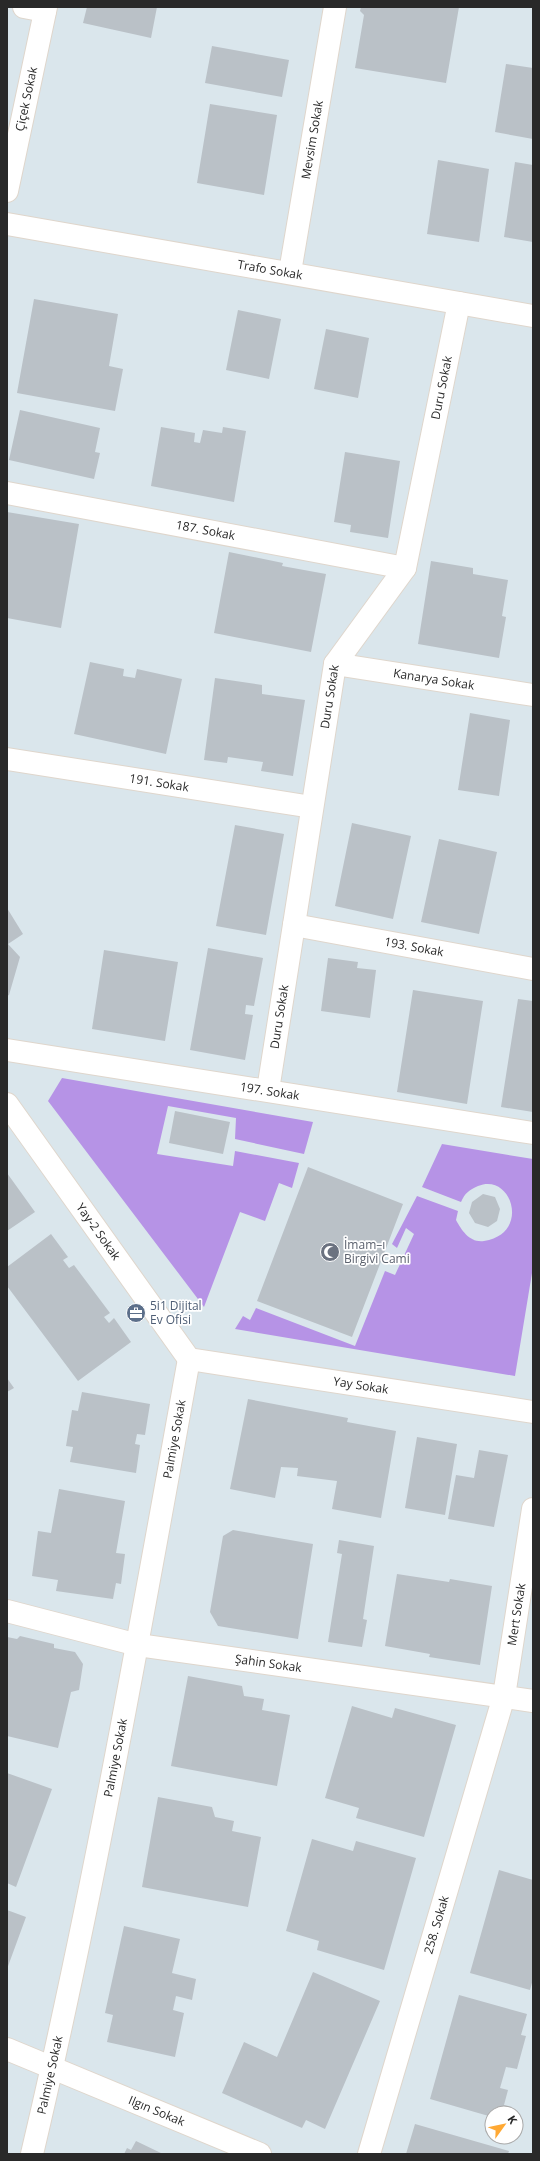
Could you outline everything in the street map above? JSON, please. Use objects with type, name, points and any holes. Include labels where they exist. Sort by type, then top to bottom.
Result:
[{"type":"street","points":[[24,7],[46,9]]},
{"type":"street","name":"Mevsim Sokak","points":[[290,272],[335,7]]},
{"type":"street","name":"Çiçek Sokak","points":[[7,191],[46,9]]},
{"type":"street","name":"Trafo Sokak","points":[[7,224],[290,272],[533,316]]},
{"type":"street","name":"Duru Sokak","points":[[268,1090],[336,664],[405,568],[459,303]]},
{"type":"street","name":"187. Sokak","points":[[7,493],[405,568]]},
{"type":"street","name":"Kanarya Sokak","points":[[336,664],[533,695]]},
{"type":"street","name":"191. Sokak","points":[[7,759],[312,807]]},
{"type":"street","name":"193. Sokak","points":[[294,925],[533,969]]},
{"type":"street","name":"197. Sokak","points":[[7,1050],[533,1133]]},
{"type":"street","name":"Yay-2 Sokak","points":[[7,1104],[189,1359]]},
{"type":"street","name":"Yay Sokak","points":[[189,1359],[533,1412]]},
{"type":"street","name":"Palmiye Sokak","points":[[32,2154],[53,2067],[138,1645],[189,1359]]},
{"type":"street","name":"Mert Sokak","points":[[504,1696],[533,1509]]},
{"type":"street","name":"Şahin Sokak","points":[[7,1611],[138,1645],[533,1701]]},
{"type":"street","name":"258. Sokak","points":[[369,2154],[504,1696]]},
{"type":"street","name":"Ilgın Sokak","points":[[7,2049],[260,2154]]},
{"type":"shaded area","points":[[62,1078],[313,1122],[304,1154],[235,1139],[236,1118],[168,1106],[157,1154],[233,1166],[235,1151],[299,1163],[292,1188],[279,1183],[265,1221],[240,1212],[204,1307],[48,1101]]},
{"type":"shaded area","points":[[442,1144],[533,1159],[533,1267],[515,1376],[235,1329],[243,1316],[250,1320],[256,1308],[355,1346],[385,1271],[395,1275],[414,1234],[406,1228],[397,1248],[392,1244],[417,1196],[458,1211],[456,1220],[458,1224],[467,1235],[475,1240],[484,1241],[499,1236],[508,1227],[512,1217],[511,1206],[507,1195],[500,1188],[490,1184],[478,1186],[468,1192],[461,1202],[422,1187]]},
{"type":"building","points":[[87,7],[157,7],[151,38],[83,23]]},
{"type":"building","points":[[361,7],[459,7],[446,83],[355,68],[364,15],[360,11]]},
{"type":"building","points":[[212,46],[289,60],[282,97],[205,83]]},
{"type":"building","points":[[506,64],[533,68],[533,139],[495,132]]},
{"type":"building","points":[[210,104],[277,115],[264,195],[197,183]]},
{"type":"building","points":[[438,160],[489,169],[479,242],[427,234]]},
{"type":"building","points":[[515,162],[533,165],[533,242],[504,237]]},
{"type":"building","points":[[34,299],[118,314],[109,366],[123,369],[115,411],[17,393]]},
{"type":"building","points":[[238,310],[281,319],[269,379],[226,370]]},
{"type":"building","points":[[326,329],[369,338],[358,398],[314,389]]},
{"type":"building","points":[[20,410],[100,428],[95,452],[100,453],[94,479],[9,460]]},
{"type":"building","points":[[161,427],[195,433],[194,442],[200,443],[203,430],[222,433],[223,427],[246,431],[234,502],[151,486]]},
{"type":"building","points":[[345,452],[400,461],[388,538],[350,532],[351,525],[334,522]]},
{"type":"building","points":[[7,512],[79,524],[61,628],[7,618]]},
{"type":"building","points":[[229,552],[283,563],[282,566],[326,574],[311,652],[214,633]]},
{"type":"building","points":[[431,561],[473,568],[473,574],[508,580],[502,616],[506,617],[499,658],[418,644]]},
{"type":"building","points":[[90,662],[124,669],[123,676],[135,678],[137,669],[182,679],[166,754],[74,734]]},
{"type":"building","points":[[215,678],[262,685],[262,694],[305,700],[293,776],[261,771],[263,762],[228,757],[227,763],[204,760]]},
{"type":"building","points":[[470,713],[510,720],[499,796],[458,790]]},
{"type":"building","points":[[352,823],[411,836],[393,919],[335,906]]},
{"type":"building","points":[[235,825],[284,834],[266,935],[216,926]]},
{"type":"building","points":[[439,839],[497,852],[479,934],[421,922]]},
{"type":"building","points":[[7,908],[23,934],[8,944],[20,957],[9,995],[7,996]]},
{"type":"building","points":[[208,948],[263,958],[254,1006],[246,1005],[245,1014],[253,1015],[245,1060],[190,1050]]},
{"type":"building","points":[[104,950],[178,962],[165,1041],[92,1029]]},
{"type":"building","points":[[328,958],[358,962],[357,968],[376,970],[370,1018],[321,1011]]},
{"type":"building","points":[[413,990],[483,1001],[467,1104],[397,1092]]},
{"type":"building","points":[[518,999],[533,1001],[533,1112],[501,1107]]},
{"type":"building","points":[[175,1111],[230,1122],[223,1154],[169,1143]]},
{"type":"building","name":"İmam–ı Birgivi Cami","points":[[308,1167],[403,1204],[352,1337],[257,1301]]},
{"type":"building","points":[[7,1173],[35,1212],[7,1231]]},
{"type":"building","points":[[483,1194],[495,1197],[500,1209],[497,1221],[488,1227],[475,1223],[469,1213],[472,1202]]},
{"type":"building","points":[[51,1234],[68,1257],[63,1260],[69,1268],[74,1265],[110,1313],[104,1317],[109,1323],[114,1318],[131,1342],[78,1381],[7,1286],[7,1267]]},
{"type":"building","points":[[7,1378],[14,1388],[7,1392]]},
{"type":"building","points":[[82,1392],[150,1404],[145,1435],[137,1434],[135,1444],[140,1445],[136,1473],[70,1462],[73,1447],[66,1446],[72,1410],[78,1411]]},
{"type":"building","points":[[248,1399],[348,1418],[347,1422],[396,1431],[381,1518],[332,1509],[337,1481],[297,1476],[298,1468],[281,1467],[275,1498],[230,1489]]},
{"type":"building","points":[[417,1437],[457,1444],[445,1515],[405,1508]]},
{"type":"building","points":[[479,1450],[508,1455],[494,1527],[448,1519],[456,1475],[474,1478]]},
{"type":"building","points":[[59,1489],[125,1501],[116,1553],[125,1554],[121,1584],[116,1583],[113,1599],[56,1591],[58,1580],[32,1576],[38,1531],[51,1533]]},
{"type":"building","points":[[233,1530],[313,1544],[298,1639],[218,1626],[210,1612],[223,1536]]},
{"type":"building","points":[[339,1540],[374,1546],[363,1619],[367,1620],[362,1647],[328,1642],[342,1554],[337,1553]]},
{"type":"building","points":[[397,1574],[449,1582],[450,1579],[492,1586],[480,1665],[429,1657],[430,1654],[385,1646]]},
{"type":"building","points":[[20,1636],[54,1644],[54,1648],[75,1652],[83,1664],[79,1690],[71,1692],[58,1748],[7,1736],[7,1637],[17,1639]]},
{"type":"building","points":[[188,1676],[242,1686],[244,1696],[264,1699],[262,1710],[290,1715],[277,1786],[171,1766]]},
{"type":"building","points":[[352,1706],[392,1718],[395,1708],[456,1725],[424,1837],[356,1818],[359,1808],[325,1798]]},
{"type":"building","points":[[7,1773],[52,1789],[16,1887],[7,1883]]},
{"type":"building","points":[[158,1797],[212,1807],[215,1817],[234,1821],[232,1831],[261,1837],[248,1907],[142,1887]]},
{"type":"building","points":[[312,1839],[353,1851],[356,1841],[416,1858],[384,1970],[317,1950],[319,1941],[286,1931]]},
{"type":"building","points":[[499,1870],[533,1880],[533,1979],[530,1990],[470,1973]]},
{"type":"building","points":[[7,1910],[26,1917],[7,1969]]},
{"type":"building","points":[[124,1926],[180,1939],[172,1973],[196,1979],[192,2000],[176,1996],[173,2010],[184,2013],[175,2057],[107,2042],[113,2015],[105,2013]]},
{"type":"building","points":[[313,1972],[380,2001],[325,2129],[306,2120],[302,2128],[222,2093],[244,2042],[277,2057]]},
{"type":"building","points":[[459,1995],[527,2014],[521,2035],[526,2036],[517,2069],[506,2067],[500,2088],[508,2090],[504,2105],[484,2105],[484,2115],[430,2099]]},
{"type":"building","points":[[415,2124],[509,2151],[508,2154],[406,2154]]},
{"type":"building","points":[[136,2141],[163,2154],[124,2154],[127,2148],[131,2150]]},
{"type":"place","name":"İmam–ı Birgivi Cami","points":[[330,1252]]},
{"type":"place","name":"5i1 Dijital Ev Ofisi","points":[[136,1313]]}]
